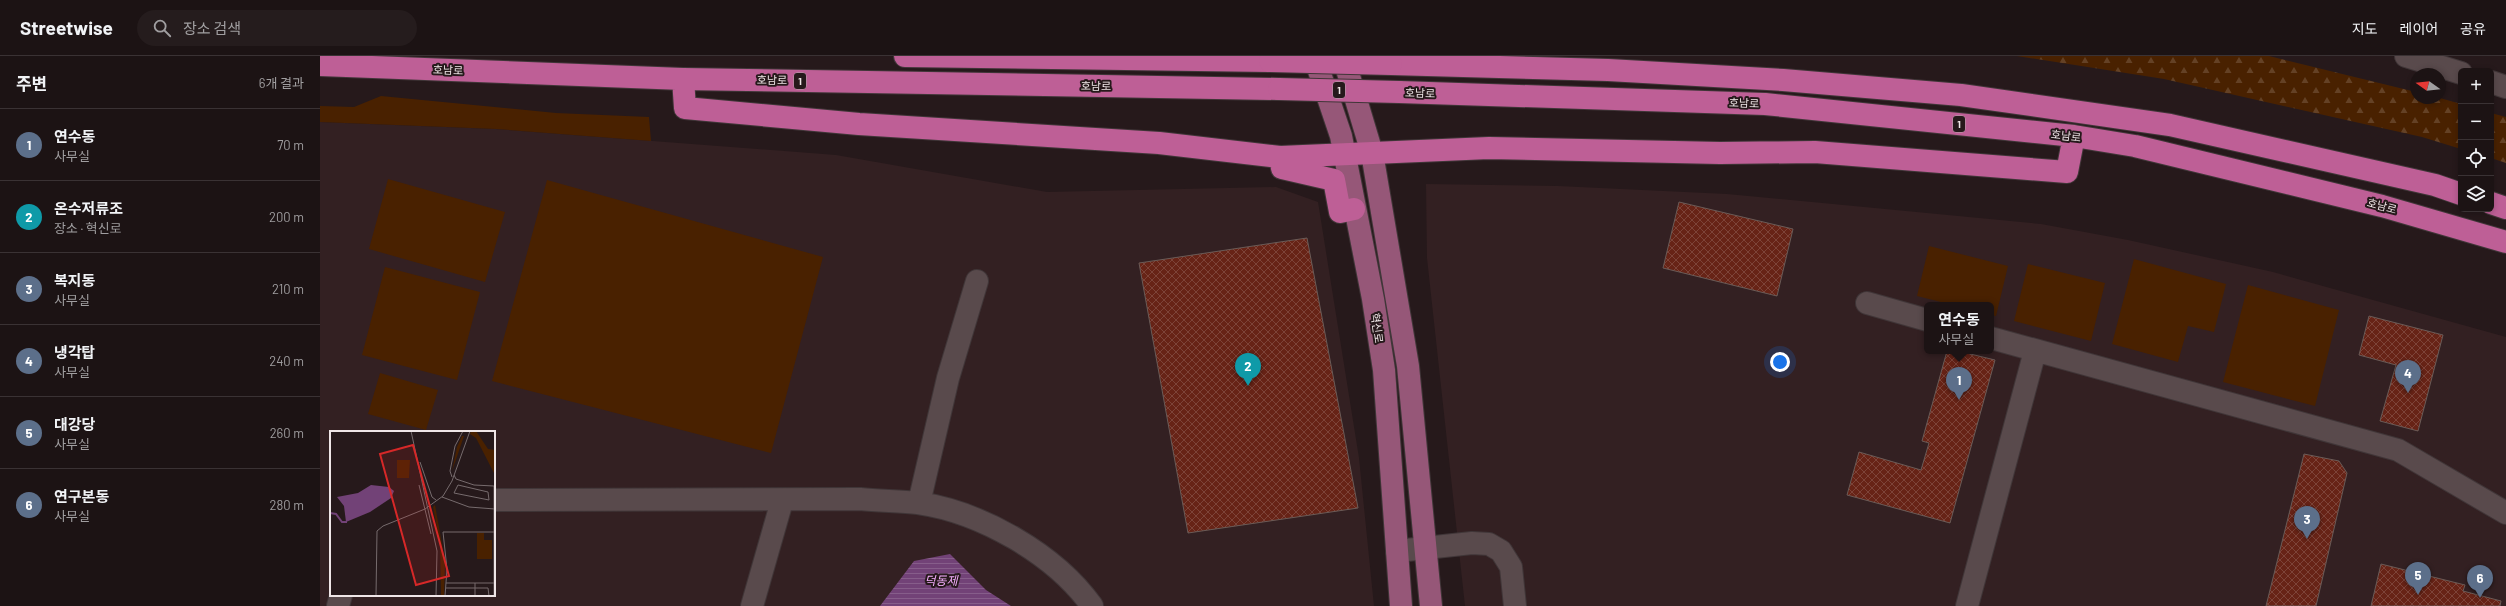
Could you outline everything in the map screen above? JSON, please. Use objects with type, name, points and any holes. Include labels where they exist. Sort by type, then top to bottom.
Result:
[{"type":"highway","points":[[906,56],[1270,61],[1608,70],[1783,80],[1961,95],[2170,125],[2435,185],[2458,193]]},
{"type":"highway","name":"호남로","points":[[320,65],[683,78],[1279,89],[1765,104],[2074,136],[2135,146],[2374,204],[2506,242]]},
{"type":"highway","points":[[683,78],[685,108],[859,124],[1159,143],[1280,157],[1489,148],[1720,153],[1815,152],[2067,172],[2074,136]]},
{"type":"highway","points":[[1280,157],[1282,168],[1334,180],[1340,212],[1354,209]]},
{"type":"highway","points":[[2494,204],[2506,208]]},
{"type":"main road","name":"혁신로","points":[[1314,56],[1338,121],[1346,155],[1354,209],[1373,299],[1384,370],[1401,606]]},
{"type":"main road","points":[[1343,56],[1372,153],[1408,366],[1431,606]]},
{"type":"street","points":[[2420,58],[2458,72]]},
{"type":"street","points":[[2494,83],[2506,87]]},
{"type":"street","points":[[919,503],[948,378],[977,281]]},
{"type":"street","points":[[1867,303],[1924,319]]},
{"type":"street","points":[[1994,339],[2398,450],[2506,513]]},
{"type":"street","points":[[1967,606],[2035,351]]},
{"type":"street","points":[[495,500],[782,501],[860,499],[919,503],[969,517],[1008,534],[1045,559],[1084,595],[1092,606]]},
{"type":"street","points":[[752,606],[782,501]]},
{"type":"street","points":[[1397,551],[1472,542],[1489,544],[1501,551],[1512,567],[1514,606]]},
{"type":"street","points":[[338,606],[341,596]]},
{"type":"shaded area","points":[[320,122],[496,129],[836,155],[1047,192],[1276,187],[1318,202],[1359,458],[1374,606],[320,606]]},
{"type":"shaded area","points":[[1426,184],[1558,186],[1727,194],[2041,224],[2128,240],[2273,272],[2506,337],[2506,606],[1465,606],[1427,258]]},
{"type":"green space","points":[[2017,56],[2269,56],[2410,91],[2410,104],[2446,104],[2446,100],[2458,103],[2458,148],[2422,137],[2164,79]]},
{"type":"green space","points":[[381,96],[556,113],[649,117],[651,141],[496,129],[320,122],[320,106],[354,107]]},
{"type":"green space","points":[[2494,114],[2506,117],[2506,163],[2494,159]]},
{"type":"green space","points":[[388,179],[505,212],[485,282],[369,249]]},
{"type":"green space","points":[[547,180],[823,257],[771,453],[492,381]]},
{"type":"green space","points":[[1929,246],[2008,266],[1996,316],[1994,316],[1994,302],[1941,302],[1917,296]]},
{"type":"green space","points":[[2134,259],[2226,284],[2214,332],[2188,326],[2178,362],[2112,344]]},
{"type":"green space","points":[[2028,264],[2105,283],[2091,341],[2014,321]]},
{"type":"green space","points":[[385,267],[480,292],[457,380],[362,355]]},
{"type":"green space","points":[[2248,285],[2339,310],[2315,406],[2223,382]]},
{"type":"green space","points":[[380,373],[438,390],[426,430],[368,414]]},
{"type":"water","name":"덕동제","points":[[950,554],[986,590],[1011,606],[880,606],[914,561]]},
{"type":"building","points":[[1679,202],[1793,229],[1777,296],[1663,268]]},
{"type":"building","points":[[1307,238],[1358,508],[1188,533],[1139,263]]},
{"type":"building","points":[[2369,316],[2443,335],[2418,431],[2380,421],[2396,365],[2359,355]]},
{"type":"building","points":[[1946,354],[1970,354],[1995,360],[1950,523],[1847,495],[1859,452],[1921,470],[1929,443],[1922,441]]},
{"type":"building","points":[[2304,454],[2339,461],[2347,473],[2316,606],[2266,606]]},
{"type":"building","points":[[2381,564],[2465,585],[2463,591],[2501,601],[2500,606],[2371,606]]},
{"type":"place","name":"온수저류조","points":[[1248,386]]},
{"type":"place","name":"냉각탑","points":[[2408,393]]},
{"type":"place","name":"연수동","points":[[1959,400]]},
{"type":"place","name":"복지동","points":[[2307,539]]},
{"type":"place","name":"대강당","points":[[2418,595]]},
{"type":"place","name":"연구본동","points":[[2480,598]]}]
